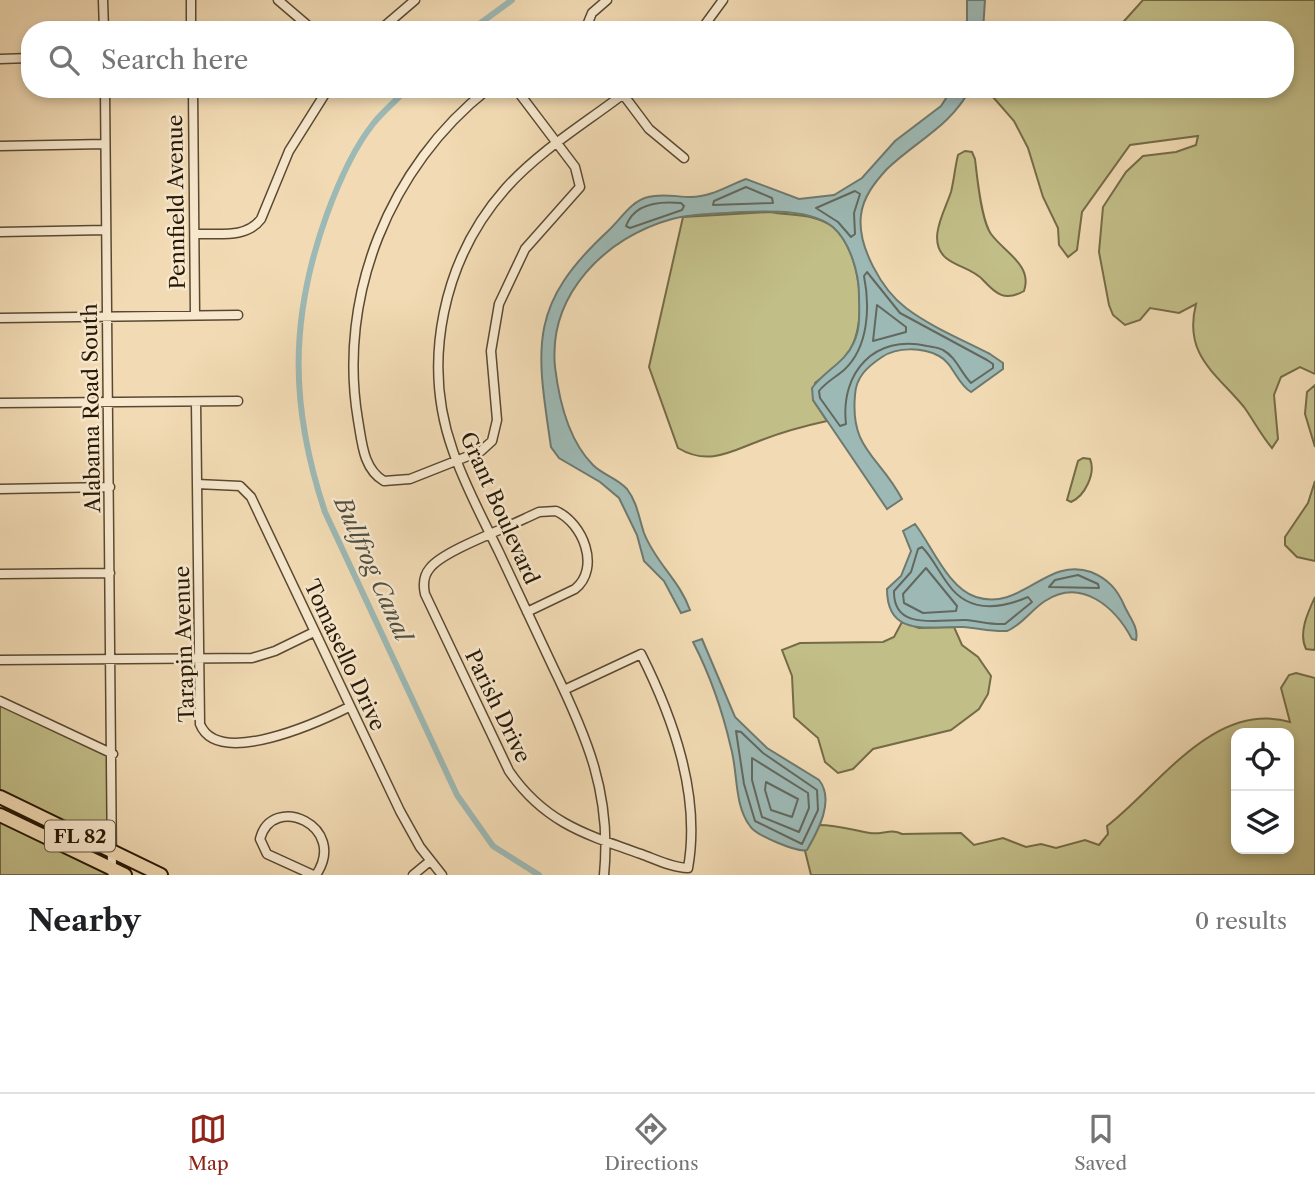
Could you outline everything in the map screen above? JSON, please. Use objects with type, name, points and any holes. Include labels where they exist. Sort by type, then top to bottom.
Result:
[{"type":"highway","name":"FL 82","points":[[0,797],[161,875]]},
{"type":"highway","name":"FL 82","points":[[0,816],[112,872],[125,875]]},
{"type":"street","points":[[103,0],[104,21]]},
{"type":"street","points":[[191,0],[191,21]]},
{"type":"street","points":[[278,0],[303,21]]},
{"type":"street","points":[[288,7],[295,0]]},
{"type":"street","points":[[390,21],[415,0]]},
{"type":"street","points":[[589,21],[592,13],[607,0]]},
{"type":"street","points":[[708,21],[723,0]]},
{"type":"street","points":[[0,59],[21,58]]},
{"type":"street","name":"Alabama Road South","points":[[104,98],[113,754],[112,872]]},
{"type":"street","name":"Pennfield Avenue","points":[[192,98],[195,315]]},
{"type":"street","points":[[195,234],[245,232],[254,229],[261,219],[289,151],[322,98]]},
{"type":"street","points":[[479,98],[437,138],[397,195],[369,262],[355,334],[356,407],[366,458],[373,472],[384,481],[403,481],[481,451],[495,436],[491,351],[496,314],[506,286],[535,235],[580,187],[579,174],[523,98]]},
{"type":"street","name":"Grant Boulevard","points":[[604,875],[606,841],[598,775],[591,750],[456,461],[442,411],[438,370],[442,320],[450,286],[465,250],[495,202],[523,172],[616,98]]},
{"type":"street","points":[[629,98],[649,129],[684,158]]},
{"type":"street","points":[[0,146],[105,144]]},
{"type":"street","points":[[0,232],[106,230]]},
{"type":"street","points":[[0,318],[238,315]]},
{"type":"street","points":[[0,403],[238,401]]},
{"type":"street","name":"Tarapin Avenue","points":[[196,402],[200,724],[213,739],[246,740],[290,734],[349,707]]},
{"type":"street","name":"Tomasello Drive","points":[[197,484],[231,484],[246,491],[410,830],[442,875]]},
{"type":"street","points":[[0,489],[110,487]]},
{"type":"street","points":[[491,536],[548,511],[568,518],[579,535],[589,562],[581,584],[527,612]]},
{"type":"street","name":"Parish Drive","points":[[491,536],[431,566],[424,581],[425,594],[509,771],[520,787],[548,815],[575,830],[688,867],[690,810],[680,752],[668,715],[641,654],[565,690]]},
{"type":"street","points":[[0,574],[110,573]]},
{"type":"street","points":[[0,660],[260,656],[314,632]]},
{"type":"street","points":[[0,701],[113,754]]},
{"type":"street","points":[[296,816],[309,821],[319,833],[324,847],[322,863],[314,875],[267,853],[260,839],[265,827],[286,817],[296,816]]},
{"type":"street","points":[[413,875],[430,861]]},
{"type":"shaded area","points":[[1143,0],[1315,0],[1315,374],[1300,367],[1281,377],[1274,395],[1278,439],[1272,448],[1244,407],[1213,373],[1198,350],[1193,322],[1196,304],[1179,313],[1150,308],[1140,320],[1125,325],[1113,315],[1109,305],[1099,252],[1103,207],[1126,172],[1143,156],[1176,152],[1196,145],[1198,136],[1130,145],[1082,212],[1077,250],[1068,257],[1059,245],[1058,228],[1043,197],[1028,148],[1014,121],[994,98],[1294,98],[1294,21],[1124,21]]},
{"type":"shaded area","points":[[965,151],[972,152],[975,159],[980,198],[991,234],[1021,266],[1024,274],[1024,291],[1017,294],[1006,296],[997,293],[979,276],[946,258],[937,243],[958,155]]},
{"type":"shaded area","points":[[770,212],[819,219],[833,227],[843,238],[850,252],[859,286],[856,337],[843,360],[815,383],[813,400],[827,421],[785,432],[729,453],[709,457],[689,453],[678,448],[649,367],[683,217]]},
{"type":"shaded area","points":[[1315,385],[1315,447],[1305,414],[1307,392]]},
{"type":"shaded area","points":[[1083,458],[1090,459],[1092,471],[1081,495],[1071,502],[1067,500],[1078,461]]},
{"type":"shaded area","points":[[1315,481],[1315,561],[1297,557],[1285,545],[1285,537],[1308,503]]},
{"type":"shaded area","points":[[1315,597],[1314,650],[1306,649],[1303,636]]},
{"type":"shaded area","points":[[902,622],[919,628],[954,627],[962,645],[978,657],[991,676],[988,694],[979,709],[951,730],[873,749],[853,769],[838,773],[825,762],[818,738],[794,717],[792,676],[782,650],[800,643],[883,642],[894,637]]},
{"type":"shaded area","points":[[1296,673],[1315,678],[1315,875],[811,875],[805,851],[819,825],[874,833],[961,833],[974,845],[1003,838],[1026,847],[1041,844],[1056,848],[1085,840],[1099,845],[1108,834],[1107,826],[1167,770],[1212,735],[1237,723],[1262,719],[1290,722],[1281,688],[1289,675]]},
{"type":"shaded area","points":[[0,701],[110,749],[109,846],[0,793]]},
{"type":"shaded area","points":[[0,819],[117,875],[0,875]]},
{"type":"water","points":[[967,0],[985,0],[984,21],[967,21]]},
{"type":"water","points":[[946,98],[964,98],[943,123],[887,169],[870,190],[861,215],[863,240],[880,279],[897,300],[926,321],[990,354],[1003,363],[1003,369],[971,392],[944,359],[932,353],[910,349],[895,351],[882,357],[863,373],[855,395],[857,428],[868,451],[902,499],[887,509],[813,400],[812,388],[850,349],[859,325],[859,286],[855,268],[849,249],[833,227],[813,217],[776,212],[706,214],[672,219],[625,239],[604,254],[586,272],[572,293],[561,316],[555,340],[555,367],[566,419],[585,455],[597,468],[623,485],[630,494],[654,553],[686,600],[690,610],[681,613],[664,581],[644,561],[637,535],[619,498],[600,482],[559,458],[551,447],[541,354],[551,305],[563,282],[582,257],[636,202],[659,195],[705,195],[746,179],[799,199],[834,195],[862,178],[895,141],[941,106]]},
{"type":"water","points":[[915,524],[949,576],[966,592],[976,597],[992,600],[1007,597],[1061,571],[1075,569],[1097,575],[1107,581],[1118,594],[1135,626],[1136,640],[1132,639],[1116,616],[1096,599],[1071,592],[1058,594],[1045,601],[1007,631],[912,626],[902,622],[894,615],[889,605],[887,589],[901,576],[911,551],[903,531]]},
{"type":"water","points":[[702,639],[735,717],[767,748],[819,780],[824,788],[823,815],[807,850],[795,849],[768,838],[754,830],[745,818],[724,721],[693,642]]},
{"type":"waterway","name":"Bullfrog Canal","points":[[483,21],[512,0]]},
{"type":"waterway","name":"Bullfrog Canal","points":[[398,98],[377,119],[353,156],[331,203],[315,253],[300,327],[300,399],[305,436],[325,512],[457,795],[493,846],[539,875]]}]
